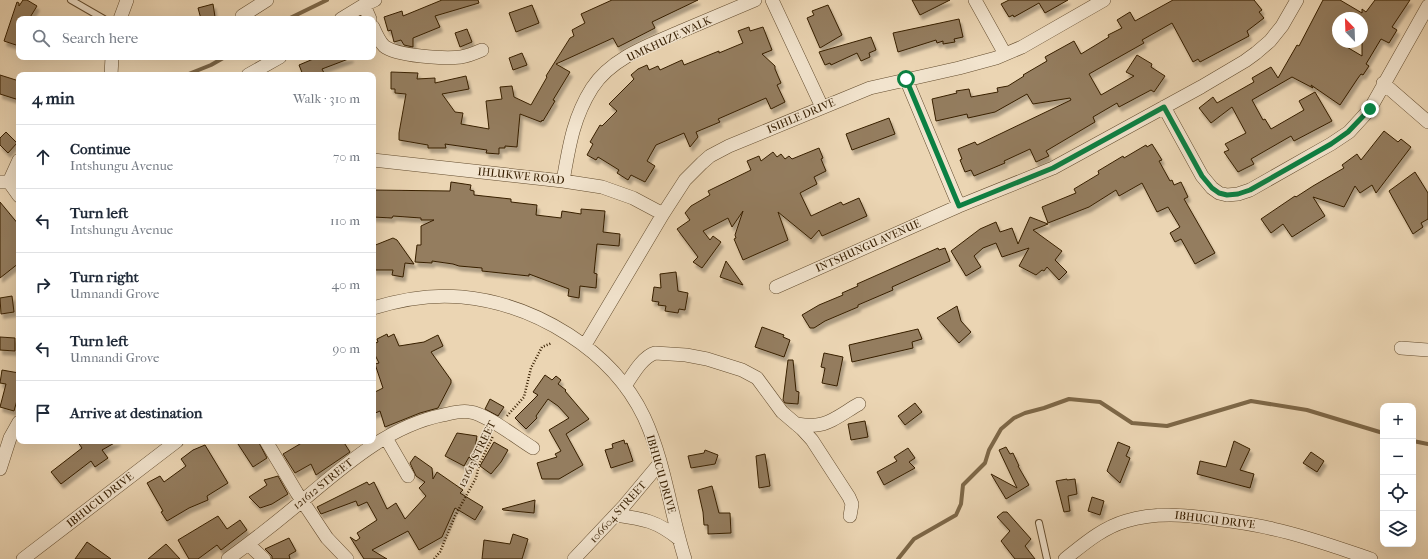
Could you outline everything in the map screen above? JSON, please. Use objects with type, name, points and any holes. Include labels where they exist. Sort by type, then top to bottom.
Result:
[{"type":"street","points":[[121,16],[127,0]]},
{"type":"street","points":[[242,16],[267,0]]},
{"type":"street","name":"UMKHUZE WALK","points":[[563,181],[571,134],[576,120],[593,88],[612,66],[653,44],[754,0]]},
{"type":"street","points":[[772,0],[822,107]]},
{"type":"street","points":[[975,0],[1005,54]]},
{"type":"street","name":"ISIHLE DRIVE","points":[[585,345],[662,214],[685,180],[710,156],[729,146],[870,88],[959,68],[1005,54],[1022,47],[1104,0]]},
{"type":"street","name":"INTSHUNGU AVENUE","points":[[776,287],[959,206],[1053,168],[1164,107],[1213,80],[1256,53],[1270,41],[1282,26],[1297,0]]},
{"type":"street","points":[[346,16],[369,2],[370,16]]},
{"type":"street","points":[[1164,107],[1202,176],[1212,188],[1219,193],[1227,195],[1238,194],[1250,190],[1331,144],[1348,132],[1370,109],[1383,83],[1428,6]]},
{"type":"street","points":[[376,35],[384,46],[405,54],[441,58],[462,57],[482,50]]},
{"type":"street","points":[[111,72],[112,60]]},
{"type":"street","points":[[253,72],[275,60]]},
{"type":"street","points":[[906,79],[959,206]]},
{"type":"street","points":[[1383,83],[1428,122]]},
{"type":"street","name":"IHLUKWE ROAD","points":[[376,160],[563,181],[602,187],[633,198],[662,214]]},
{"type":"street","points":[[16,164],[4,182],[16,193]]},
{"type":"street","name":"IBHUCU DRIVE","points":[[376,307],[402,300],[426,297],[462,296],[516,309],[554,326],[585,345],[601,359],[625,386],[643,417],[660,463],[685,559]]},
{"type":"street","points":[[1401,348],[1428,350]]},
{"type":"street","points":[[625,386],[645,360],[652,354],[662,353],[707,359],[742,370],[757,378],[782,412],[812,440],[849,497],[852,504],[850,516]]},
{"type":"street","points":[[796,424],[814,426],[820,425],[859,404]]},
{"type":"street","name":"121612 STREET","points":[[228,559],[303,500],[353,458],[386,438],[425,420],[458,412],[470,412],[498,425],[533,448]]},
{"type":"street","points":[[0,469],[10,438],[16,427]]},
{"type":"street","points":[[386,438],[408,476]]},
{"type":"street","name":"IBHUCU DRIVE","points":[[23,559],[173,444]]},
{"type":"street","points":[[268,444],[327,538],[347,559]]},
{"type":"street","name":"106604 STREET","points":[[574,559],[616,515],[660,463]]},
{"type":"street","points":[[616,515],[648,520],[667,530],[679,539]]},
{"type":"street","name":"IBHUCU DRIVE","points":[[1065,559],[1094,536],[1112,526],[1138,518],[1169,515],[1188,516],[1273,529],[1371,559]]},
{"type":"street","points":[[248,544],[264,559]]},
{"type":"lane","points":[[72,0],[99,16]]},
{"type":"lane","points":[[1039,523],[1047,559]]},
{"type":"path","name":"121613 STREET","points":[[434,559],[440,552],[456,516],[476,478],[479,465],[498,425],[524,397],[531,368],[542,347],[552,343]]},
{"type":"building","points":[[23,0],[27,0],[37,6],[31,16],[16,16],[16,45],[4,41],[17,2],[19,3],[19,6]]},
{"type":"building","points":[[442,0],[478,0],[479,3],[435,16],[440,27],[413,38],[413,47],[404,45],[401,40],[394,42],[391,30],[388,31],[384,17],[402,11],[403,16]]},
{"type":"building","points":[[612,0],[698,0],[652,22],[655,28],[618,47],[613,38],[556,64],[570,72],[553,100],[555,101],[543,121],[542,120],[541,122],[520,114],[517,147],[505,146],[505,148],[499,148],[499,154],[486,153],[487,150],[445,144],[446,148],[428,148],[428,145],[399,140],[406,94],[395,93],[395,89],[391,89],[391,72],[418,73],[417,79],[435,78],[435,83],[466,76],[469,89],[442,94],[455,112],[463,113],[461,124],[489,129],[486,101],[502,99],[500,87],[512,86],[514,97],[531,105],[547,77],[546,76],[570,38],[574,36],[572,30],[585,23],[581,14]]},
{"type":"building","points":[[912,0],[950,0],[920,15]]},
{"type":"building","points":[[1009,0],[1068,0],[1045,13],[1039,3],[1014,17],[1013,15],[1009,17],[1001,4]]},
{"type":"building","points":[[1173,0],[1254,0],[1262,10],[1259,12],[1264,18],[1247,31],[1249,36],[1200,62],[1198,59],[1193,62],[1172,23],[1142,40],[1144,43],[1089,74],[1101,95],[1134,76],[1126,72],[1137,55],[1152,64],[1151,67],[1165,76],[1154,92],[1151,90],[1119,107],[1117,103],[1093,117],[1095,122],[1046,151],[1049,156],[1036,162],[1030,149],[1004,161],[1005,163],[974,176],[971,170],[965,172],[960,160],[962,159],[958,149],[975,142],[977,145],[1071,100],[1070,98],[1033,104],[1027,94],[995,112],[968,118],[967,114],[936,121],[932,99],[957,93],[956,91],[969,89],[971,97],[998,92],[997,88],[1008,86],[1047,61],[1045,57],[1074,41],[1081,54],[1109,37],[1108,35],[1122,28],[1117,20],[1130,12],[1135,21]]},
{"type":"building","points":[[1323,0],[1340,0],[1360,12],[1332,12],[1332,48],[1348,48],[1362,56],[1362,48],[1368,48],[1368,12],[1366,12],[1375,0],[1410,0],[1392,27],[1397,30],[1389,43],[1381,39],[1366,64],[1369,66],[1363,75],[1361,74],[1358,78],[1340,105],[1311,85],[1313,88],[1292,77],[1252,100],[1263,120],[1265,119],[1271,129],[1304,110],[1299,101],[1315,92],[1332,121],[1294,141],[1291,136],[1251,159],[1254,164],[1238,172],[1224,152],[1229,150],[1225,144],[1246,133],[1232,107],[1211,123],[1199,108],[1213,97],[1217,103],[1254,82],[1252,78],[1271,67],[1278,78],[1297,45],[1299,46]]},
{"type":"building","points":[[213,4],[215,16],[200,16],[198,8]]},
{"type":"building","points":[[532,5],[539,23],[516,32],[509,13]]},
{"type":"building","points":[[828,5],[842,35],[820,48],[807,18],[814,15],[812,11]]},
{"type":"building","points":[[959,19],[963,37],[954,39],[955,42],[943,44],[943,41],[937,43],[936,40],[898,52],[893,33]]},
{"type":"building","points":[[749,27],[750,31],[763,27],[772,50],[762,54],[775,66],[781,83],[777,85],[785,102],[771,109],[766,98],[718,119],[720,122],[696,132],[698,137],[690,147],[684,133],[656,145],[647,161],[655,166],[645,182],[631,175],[628,180],[617,173],[619,170],[598,157],[596,160],[587,155],[593,144],[590,142],[600,125],[602,126],[617,111],[609,104],[634,79],[631,75],[638,69],[647,65],[649,70],[658,66],[660,70],[682,60],[684,65],[719,51],[719,53],[743,43],[738,31]]},
{"type":"building","points":[[467,29],[472,42],[460,47],[455,33]]},
{"type":"building","points":[[871,37],[876,50],[869,53],[870,57],[861,61],[857,53],[831,65],[830,63],[825,65],[819,52]]},
{"type":"building","points":[[522,53],[527,65],[513,70],[509,58]]},
{"type":"building","points":[[311,60],[346,60],[322,69],[324,72],[302,72],[299,65]]},
{"type":"building","points":[[0,75],[16,80],[16,99],[0,94]]},
{"type":"building","points":[[889,118],[895,134],[852,150],[846,134]]},
{"type":"building","points":[[1384,131],[1398,142],[1401,139],[1411,147],[1376,193],[1372,185],[1360,193],[1355,186],[1344,207],[1313,197],[1325,216],[1292,237],[1283,224],[1271,233],[1261,219],[1295,196],[1296,197],[1344,168],[1342,165],[1357,154],[1361,160]]},
{"type":"building","points":[[6,132],[16,142],[16,144],[8,153],[0,145],[0,138]]},
{"type":"building","points":[[1152,144],[1162,160],[1159,161],[1170,181],[1172,180],[1174,185],[1181,182],[1188,197],[1184,199],[1215,253],[1195,264],[1181,239],[1175,242],[1170,233],[1180,227],[1168,207],[1157,212],[1142,183],[1119,196],[1116,190],[1089,207],[1048,223],[1042,207],[1076,193],[1074,189],[1099,174],[1098,171],[1123,156],[1124,158],[1146,145],[1147,147]]},
{"type":"building","points":[[819,148],[823,158],[821,159],[826,171],[814,177],[817,184],[800,193],[811,216],[841,202],[843,205],[859,198],[867,216],[822,236],[819,230],[811,239],[778,212],[788,240],[743,260],[734,239],[736,238],[735,235],[743,211],[732,227],[728,218],[703,231],[710,240],[713,236],[721,242],[702,268],[693,262],[698,257],[677,229],[690,220],[685,213],[691,206],[710,195],[708,191],[751,170],[747,161],[759,156],[761,161],[773,152],[777,157],[781,154],[785,159],[789,156],[792,159]]},
{"type":"building","points":[[1415,172],[1428,193],[1428,219],[1421,223],[1423,227],[1413,234],[1389,191]]},
{"type":"building","points":[[451,182],[471,185],[470,190],[474,191],[474,195],[511,199],[511,202],[537,205],[536,215],[561,218],[562,211],[581,214],[581,209],[605,211],[603,232],[620,234],[619,246],[597,244],[594,273],[597,274],[596,288],[580,286],[579,298],[568,296],[569,289],[529,274],[529,276],[482,271],[482,268],[459,266],[432,261],[432,263],[415,262],[417,245],[421,245],[421,226],[434,220],[421,220],[421,218],[393,216],[392,218],[376,217],[376,190],[450,191]]},
{"type":"building","points":[[0,202],[16,221],[16,265],[0,278]]},
{"type":"building","points":[[1030,217],[1048,224],[1033,230],[1062,251],[1055,260],[1067,272],[1059,280],[1047,267],[1044,271],[1042,270],[1036,275],[1019,266],[1029,248],[1002,257],[996,243],[983,248],[974,256],[981,267],[966,276],[951,251],[980,229],[996,222],[1000,232],[1012,228],[1018,244]]},
{"type":"building","points":[[393,238],[397,240],[414,264],[405,263],[403,277],[392,275],[393,270],[376,270],[376,245]]},
{"type":"building","points":[[938,248],[939,250],[945,248],[950,261],[892,287],[893,290],[858,305],[858,307],[825,321],[814,328],[810,328],[802,315],[819,305],[843,295],[842,293],[858,286],[857,284]]},
{"type":"building","points":[[726,261],[743,285],[720,277]]},
{"type":"building","points":[[676,272],[678,291],[688,293],[685,310],[679,309],[678,313],[665,311],[666,306],[658,305],[659,302],[652,301],[654,287],[661,288],[660,274]]},
{"type":"building","points":[[12,296],[14,312],[1,314],[0,298]]},
{"type":"building","points":[[957,306],[961,321],[971,332],[959,343],[937,318]]},
{"type":"building","points":[[762,327],[784,335],[783,337],[790,340],[784,357],[755,347]]},
{"type":"building","points":[[918,329],[922,339],[912,342],[913,348],[852,362],[849,345]]},
{"type":"building","points":[[387,334],[388,337],[394,334],[399,346],[424,342],[438,335],[443,346],[431,352],[451,380],[451,383],[438,408],[420,413],[385,427],[380,411],[376,413],[376,392],[383,388],[376,367],[376,364],[379,363],[376,357],[377,339]]},
{"type":"building","points":[[0,337],[15,338],[15,351],[0,350]]},
{"type":"building","points":[[824,353],[843,357],[837,386],[822,383],[825,368],[821,367]]},
{"type":"building","points":[[788,360],[793,360],[796,391],[799,392],[798,404],[785,403],[783,400]]},
{"type":"building","points":[[2,370],[16,372],[16,404],[14,411],[0,407],[6,384],[0,383]]},
{"type":"building","points":[[545,375],[552,380],[556,376],[561,380],[558,384],[566,390],[565,391],[589,419],[566,434],[583,465],[559,479],[542,479],[537,463],[557,457],[555,454],[561,451],[549,430],[569,418],[558,406],[548,399],[536,416],[537,418],[526,429],[515,418],[538,395],[533,392]]},
{"type":"building","points":[[490,399],[504,407],[498,416],[485,409]]},
{"type":"building","points":[[915,403],[922,412],[905,425],[898,416]]},
{"type":"building","points":[[865,421],[868,437],[851,440],[848,424]]},
{"type":"building","points":[[457,433],[477,436],[473,461],[469,457],[464,466],[445,456]]},
{"type":"building","points":[[624,440],[625,444],[627,443],[633,461],[611,468],[605,450],[613,448],[612,444]]},
{"type":"building","points":[[1234,441],[1250,449],[1240,470],[1254,474],[1250,488],[1197,474],[1200,461],[1226,467]]},
{"type":"building","points":[[494,442],[508,450],[501,462],[491,474],[480,466]]},
{"type":"building","points":[[1118,442],[1130,447],[1126,456],[1130,458],[1120,483],[1107,471]]},
{"type":"building","points":[[79,444],[113,444],[102,450],[108,458],[95,467],[91,461],[61,484],[51,472],[82,448]]},
{"type":"building","points":[[238,444],[260,444],[267,458],[253,467]]},
{"type":"building","points":[[300,444],[345,444],[350,452],[316,475],[311,464],[295,473],[283,454]]},
{"type":"building","points":[[205,445],[228,483],[207,496],[208,500],[189,508],[167,521],[147,483],[160,476],[164,482],[186,466],[181,459],[193,450]]},
{"type":"building","points":[[1006,447],[1010,454],[1013,453],[1018,466],[1029,485],[1006,499],[991,474],[1017,488],[999,450]]},
{"type":"building","points":[[908,448],[915,458],[909,462],[915,468],[884,485],[877,472],[897,461],[894,457]]},
{"type":"building","points":[[705,450],[718,455],[715,464],[691,468],[688,456],[704,453]]},
{"type":"building","points":[[1311,452],[1324,461],[1317,472],[1303,463]]},
{"type":"building","points":[[765,454],[770,486],[759,488],[756,456]]},
{"type":"building","points":[[415,456],[432,468],[433,479],[437,472],[463,490],[460,493],[483,507],[475,520],[455,508],[442,537],[419,550],[408,531],[372,550],[387,559],[364,559],[350,537],[356,541],[360,538],[357,533],[377,520],[367,502],[358,506],[356,501],[321,514],[317,507],[367,482],[369,485],[374,482],[387,509],[396,503],[405,519],[426,496],[419,488],[425,482],[416,476],[410,463]]},
{"type":"building","points":[[278,476],[288,494],[272,504],[260,508],[249,497],[267,485],[264,480]]},
{"type":"building","points":[[1075,479],[1077,494],[1068,496],[1070,511],[1064,512],[1056,481]]},
{"type":"building","points":[[712,486],[719,513],[730,513],[731,533],[708,534],[708,525],[704,525],[703,512],[698,490]]},
{"type":"building","points":[[1092,497],[1104,501],[1100,515],[1088,511]]},
{"type":"building","points":[[535,500],[534,513],[502,509]]},
{"type":"building","points":[[1003,512],[1007,512],[1031,539],[1025,546],[1035,559],[1015,559],[1001,541],[1010,531],[997,517]]},
{"type":"building","points":[[218,516],[227,529],[240,520],[247,530],[221,550],[217,545],[198,559],[189,559],[178,540]]},
{"type":"building","points":[[513,534],[528,539],[522,559],[482,559],[484,540],[510,544]]},
{"type":"building","points":[[289,538],[296,551],[289,555],[290,559],[272,559],[272,556],[265,549]]},
{"type":"building","points":[[87,542],[111,559],[75,559]]},
{"type":"building","points":[[166,544],[180,559],[148,559]]},
{"type":"waterway","points":[[294,16],[327,0]]},
{"type":"waterway","points":[[194,72],[220,60]]},
{"type":"waterway","points":[[898,559],[914,539],[956,515],[961,504],[963,485],[985,463],[989,450],[1001,429],[1014,418],[1025,413],[1069,399],[1100,402],[1132,423],[1167,426],[1251,401],[1307,410],[1380,432]]},
{"type":"waterway","points":[[1416,442],[1428,444]]},
{"type":"route","points":[[906,79],[959,206],[1053,168],[1164,107],[1202,176],[1212,188],[1219,193],[1227,195],[1238,194],[1250,190],[1331,144],[1357,124],[1370,109]]}]
